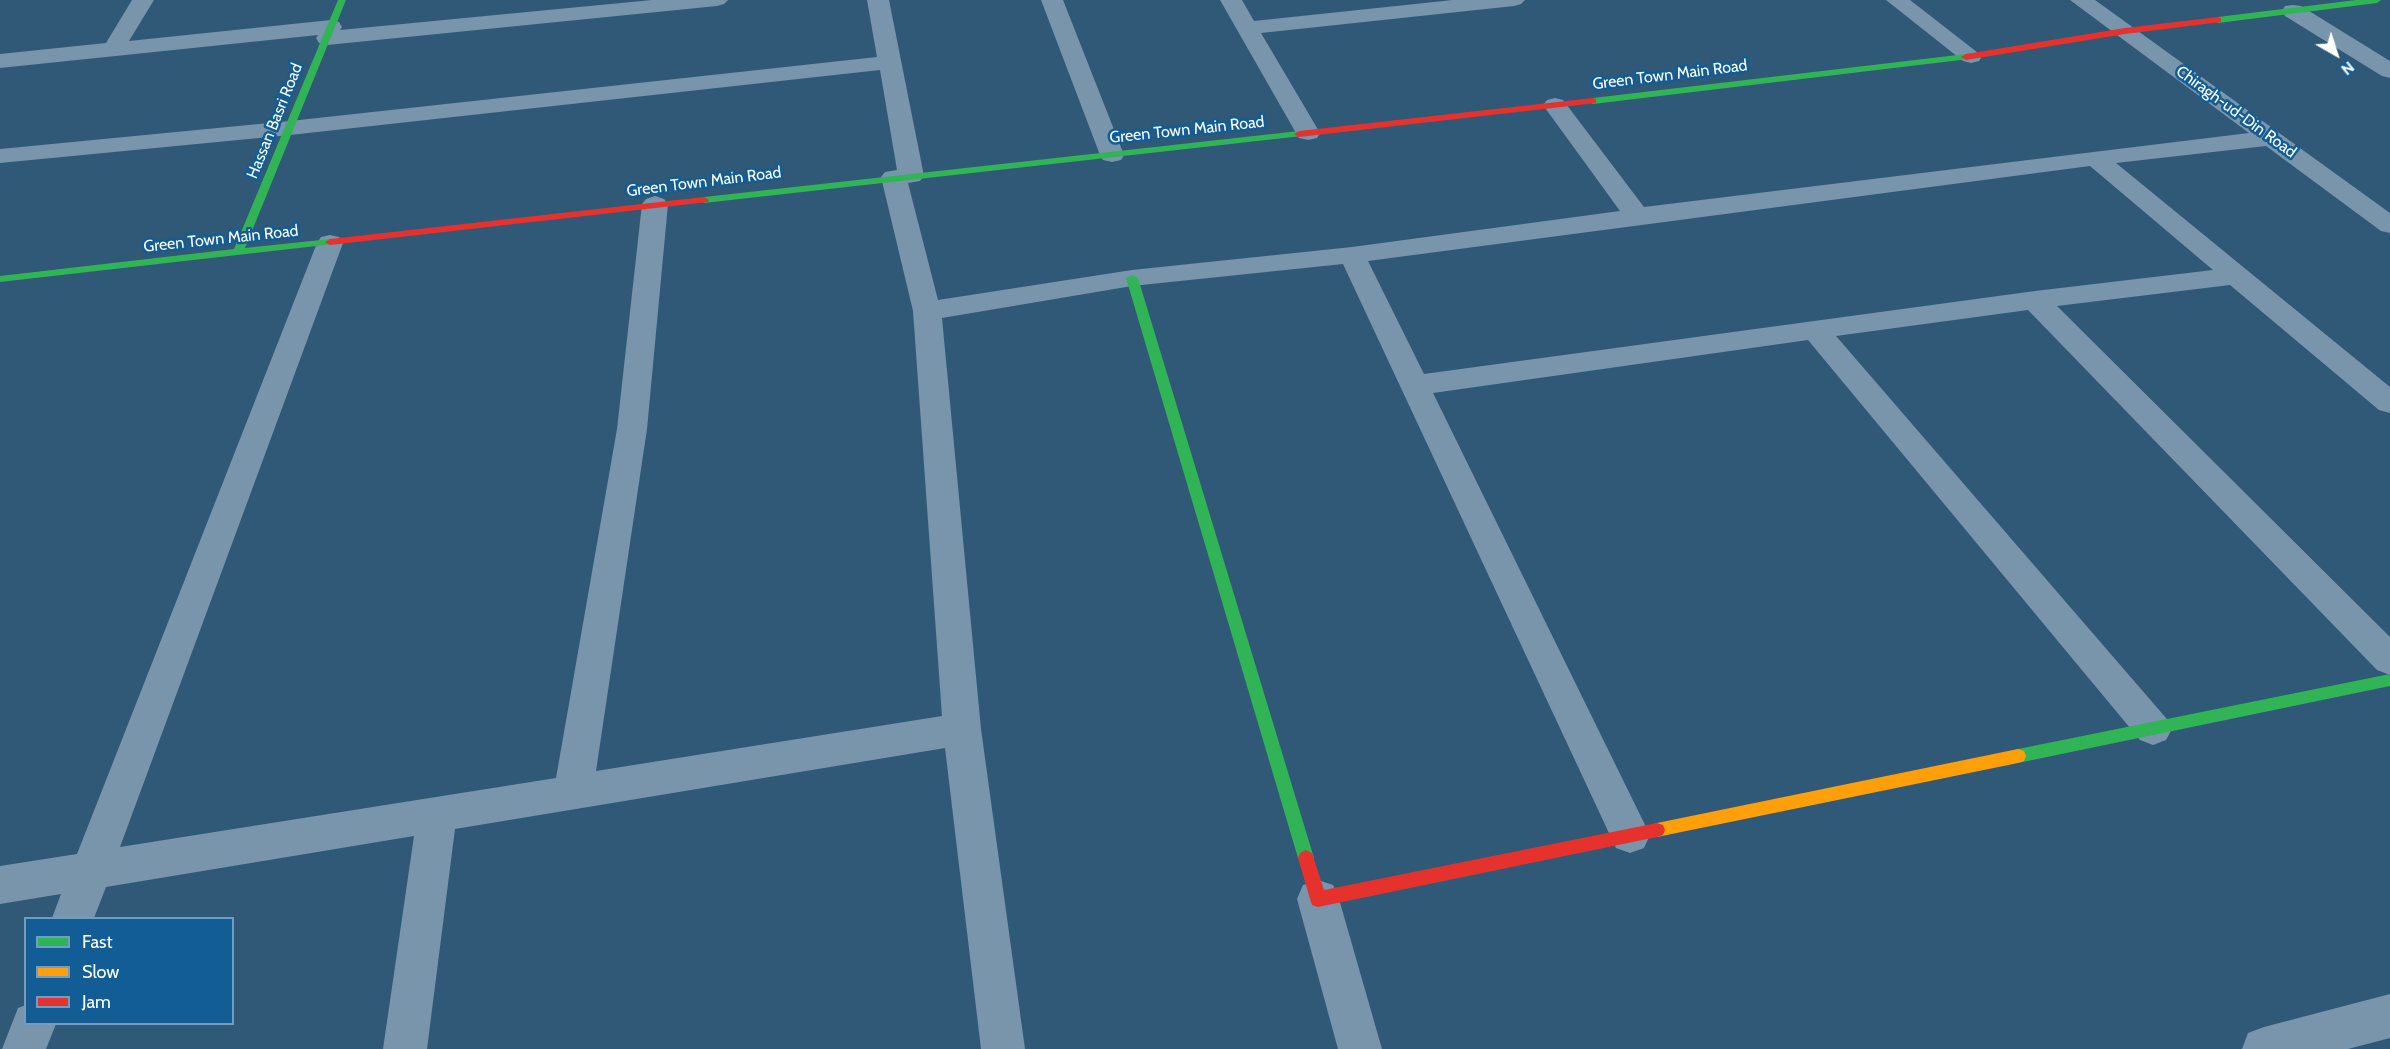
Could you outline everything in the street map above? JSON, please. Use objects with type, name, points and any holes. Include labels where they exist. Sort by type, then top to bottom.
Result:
[{"type":"street","points":[[113,50],[143,0]]},
{"type":"street","name":"Hassan Basri Road","points":[[238,253],[342,0]]},
{"type":"street","points":[[878,0],[889,62],[902,177],[927,311],[962,729],[1003,1049]]},
{"type":"street","points":[[1052,0],[1112,155]]},
{"type":"street","points":[[1231,0],[1308,133]]},
{"type":"street","points":[[1248,28],[1514,0]]},
{"type":"street","points":[[1897,0],[1971,56]]},
{"type":"street","name":"Chiragh-ud-Din Road","points":[[2080,0],[2390,225]]},
{"type":"street","name":"Green Town Main Road","points":[[0,279],[1555,105],[1971,56],[2125,31],[2377,0]]},
{"type":"street","points":[[0,61],[329,33],[517,10],[705,1]]},
{"type":"street","points":[[2294,11],[2390,71]]},
{"type":"street","points":[[0,156],[290,128],[889,62]]},
{"type":"street","points":[[1555,105],[1637,216]]},
{"type":"street","points":[[927,311],[1132,278],[1352,255],[1637,216],[2272,138]]},
{"type":"street","points":[[2095,158],[2390,403]]},
{"type":"street","points":[[573,791],[632,429],[655,204]]},
{"type":"street","points":[[73,917],[330,243]]},
{"type":"street","points":[[1352,255],[1630,835]]},
{"type":"street","points":[[1416,386],[2035,300],[2236,276]]},
{"type":"street","points":[[1132,278],[1318,898],[1360,1049]]},
{"type":"street","points":[[2035,300],[2390,660]]},
{"type":"street","points":[[1816,331],[2153,729]]},
{"type":"street","points":[[1318,898],[2390,680]]},
{"type":"street","points":[[0,885],[962,729]]},
{"type":"street","points":[[405,1049],[437,814]]},
{"type":"street","points":[[2264,1049],[2390,1016]]},
{"type":"street","points":[[24,1049],[33,1025]]},
{"type":"traffic: fast","points":[[238,253],[342,0]]},
{"type":"traffic: fast","points":[[2218,20],[2377,0]]},
{"type":"traffic: fast","points":[[1593,101],[1966,57]]},
{"type":"traffic: fast","points":[[704,200],[1299,134]]},
{"type":"traffic: fast","points":[[0,279],[330,242]]},
{"type":"traffic: fast","points":[[1132,278],[1306,858]]},
{"type":"traffic: fast","points":[[2018,756],[2390,680]]},
{"type":"traffic: slow","points":[[1657,830],[2018,756]]},
{"type":"traffic: jam","points":[[1966,57],[2125,31],[2218,20]]},
{"type":"traffic: jam","points":[[1299,134],[1593,101]]},
{"type":"traffic: jam","points":[[330,242],[704,200]]},
{"type":"traffic: jam","points":[[1306,858],[1318,899],[1657,830]]}]
